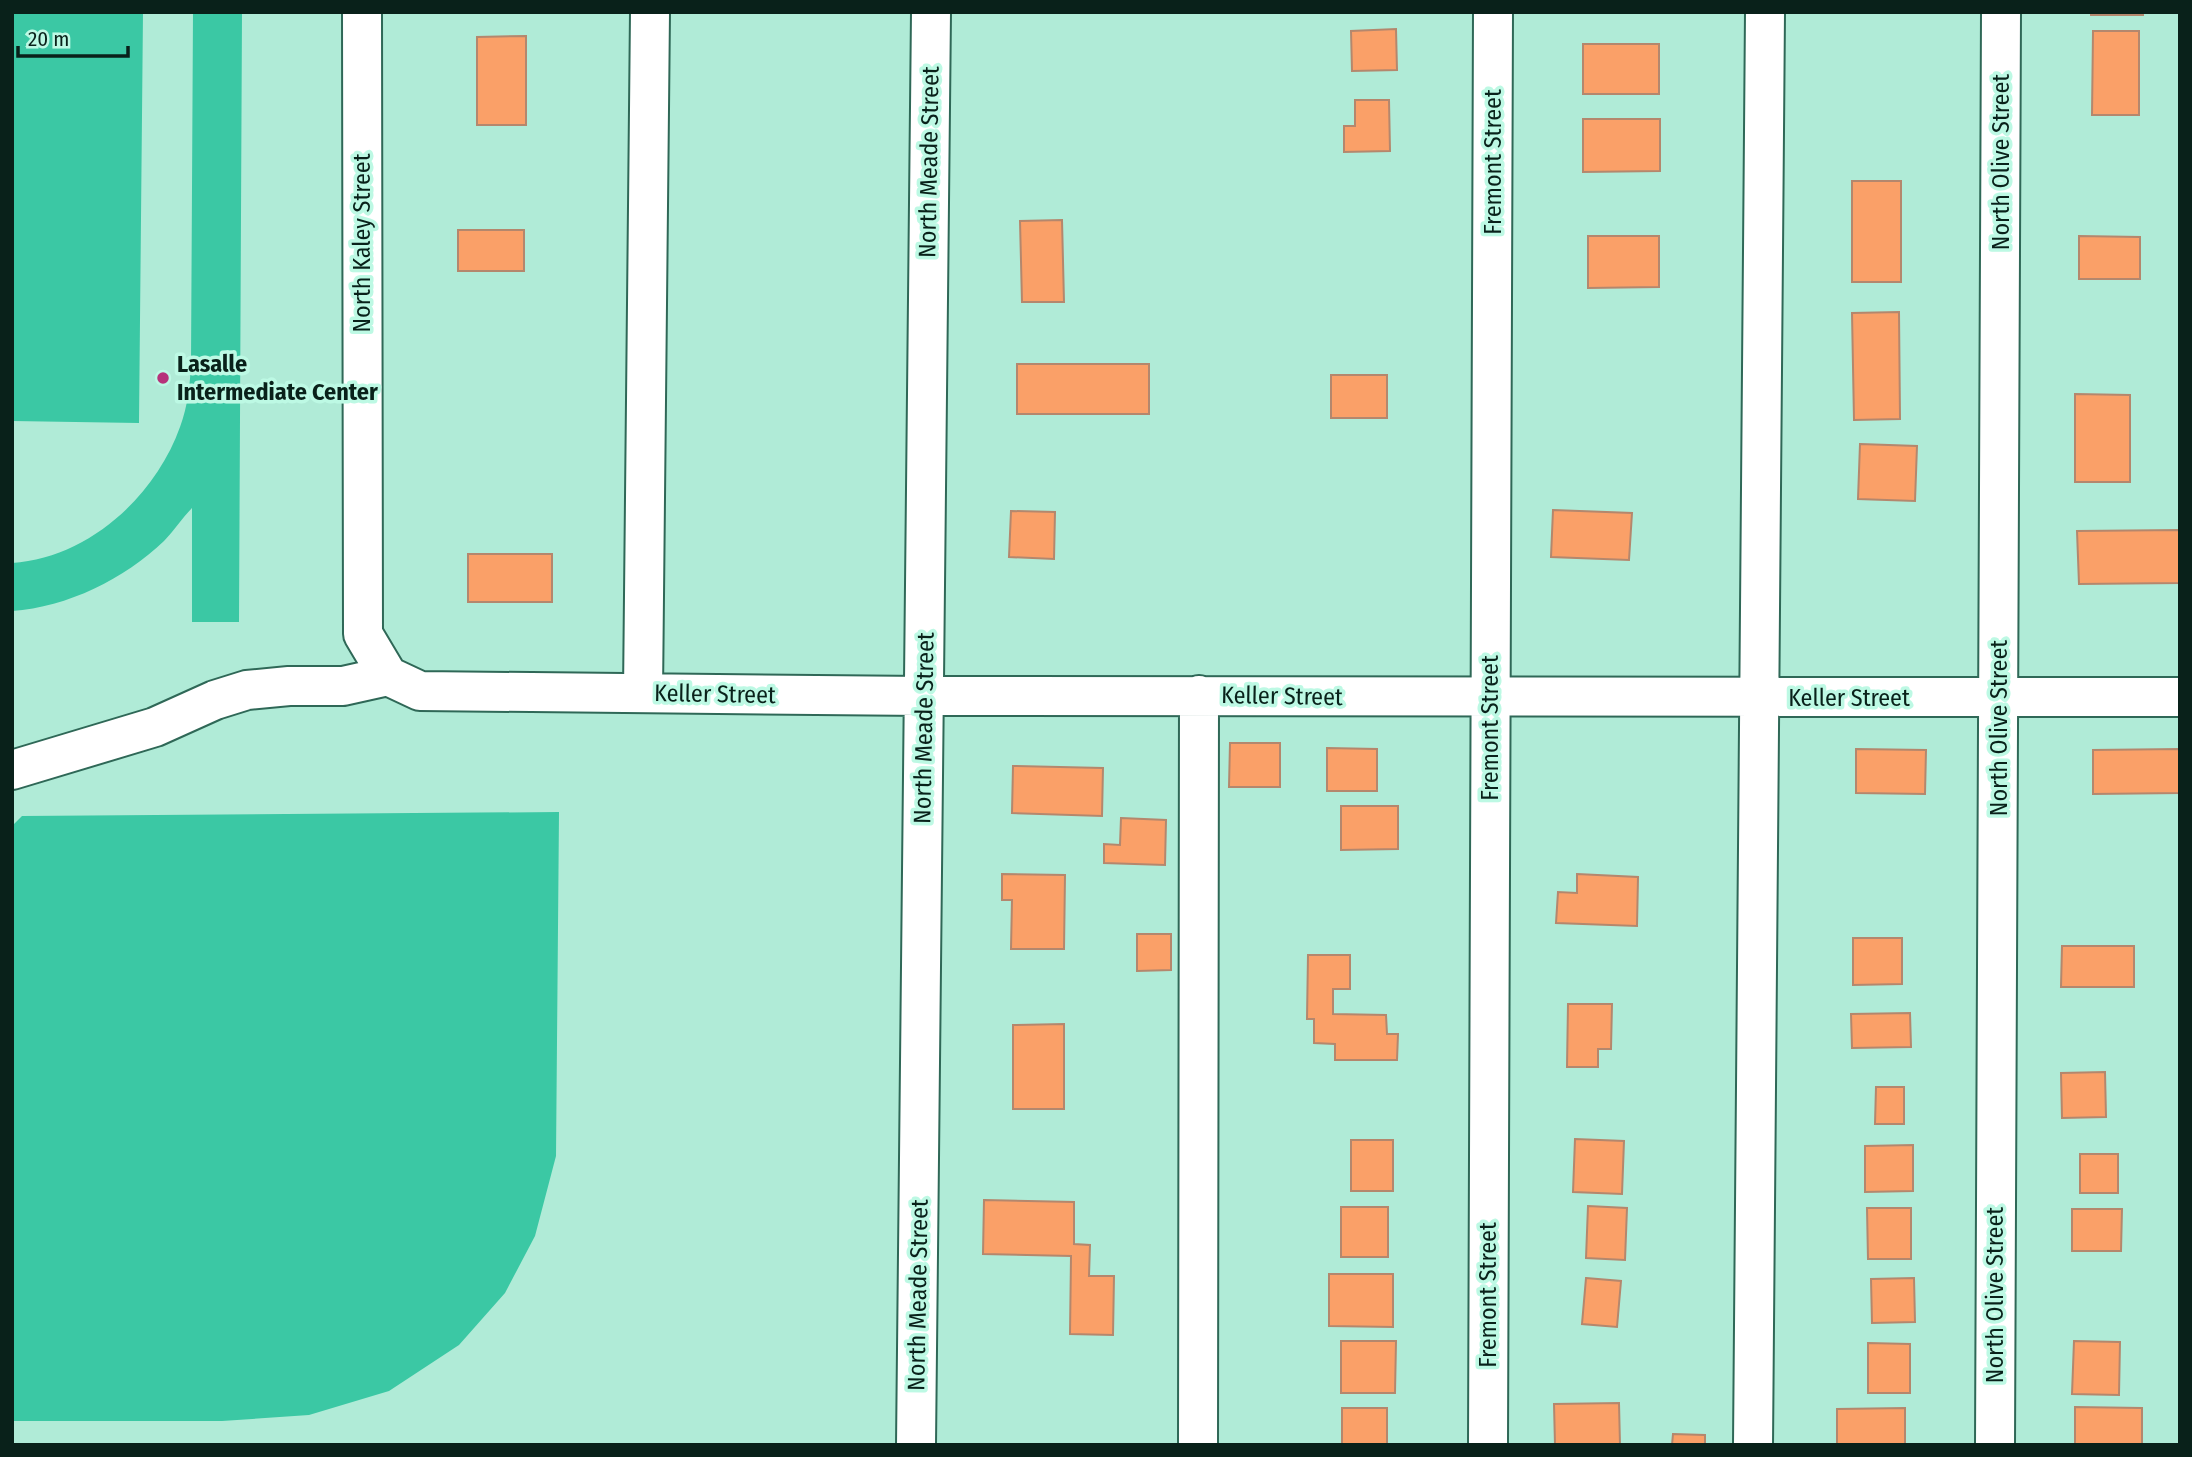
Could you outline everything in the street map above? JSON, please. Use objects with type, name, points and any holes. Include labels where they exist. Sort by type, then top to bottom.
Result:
[{"type":"street","name":"North Kaley Street","points":[[362,12],[363,634],[388,676]]},
{"type":"street","points":[[643,693],[650,12]]},
{"type":"street","name":"North Meade Street","points":[[916,1445],[931,12]]},
{"type":"street","name":"Fremont Street","points":[[1488,1445],[1493,12]]},
{"type":"street","points":[[1753,1445],[1765,12]]},
{"type":"street","name":"North Olive Street","points":[[1995,1445],[2001,12]]},
{"type":"street","name":"Keller Street","points":[[388,676],[419,691],[1490,698],[2180,697]]},
{"type":"street","points":[[12,770],[155,727],[215,700],[247,690],[289,686],[343,686],[388,676]]},
{"type":"street","points":[[1198,1445],[1199,695]]},
{"type":"green space","points":[[12,12],[143,12],[139,423],[12,421]]},
{"type":"green space","points":[[193,12],[242,12],[239,622],[192,622],[192,508],[164,541],[113,579],[54,604],[12,611],[12,563],[40,559],[67,549],[92,536],[115,519],[154,477],[169,453],[183,419],[191,363]]},
{"type":"green space","points":[[559,812],[556,1156],[535,1236],[505,1293],[459,1345],[389,1391],[309,1415],[222,1421],[12,1421],[12,826],[22,816]]},
{"type":"building","points":[[2091,12],[2143,12],[2143,15],[2091,15]]},
{"type":"building","points":[[1396,29],[1397,70],[1352,71],[1351,31]]},
{"type":"building","points":[[2093,31],[2139,31],[2139,115],[2092,115]]},
{"type":"building","points":[[526,36],[526,125],[477,125],[477,37]]},
{"type":"building","points":[[1583,44],[1659,44],[1659,94],[1583,94]]},
{"type":"building","points":[[1355,100],[1389,100],[1390,151],[1344,152],[1344,126],[1355,126]]},
{"type":"building","points":[[1583,119],[1660,119],[1660,171],[1583,172]]},
{"type":"building","points":[[1852,181],[1901,181],[1901,282],[1852,282]]},
{"type":"building","points":[[1062,220],[1064,302],[1022,302],[1020,221]]},
{"type":"building","points":[[458,230],[524,230],[524,271],[458,271]]},
{"type":"building","points":[[1588,236],[1659,236],[1659,287],[1588,288]]},
{"type":"building","points":[[2079,236],[2140,237],[2140,279],[2079,279]]},
{"type":"building","points":[[1899,312],[1900,419],[1854,420],[1852,313]]},
{"type":"building","points":[[1017,364],[1149,364],[1149,414],[1017,414]]},
{"type":"building","points":[[1331,375],[1387,375],[1387,418],[1331,418]]},
{"type":"building","points":[[2075,394],[2130,395],[2130,482],[2075,482]]},
{"type":"building","points":[[1860,444],[1917,446],[1915,501],[1858,499]]},
{"type":"building","points":[[1553,510],[1632,513],[1629,560],[1551,557]]},
{"type":"building","points":[[1011,511],[1055,512],[1054,559],[1009,557]]},
{"type":"building","points":[[2180,530],[2180,583],[2079,584],[2077,531]]},
{"type":"building","points":[[468,554],[552,554],[552,602],[468,602]]},
{"type":"building","points":[[1230,743],[1280,743],[1280,787],[1229,787]]},
{"type":"building","points":[[1327,748],[1377,749],[1377,791],[1327,791]]},
{"type":"building","points":[[1856,749],[1926,750],[1925,794],[1856,793]]},
{"type":"building","points":[[2180,749],[2180,793],[2093,794],[2093,750]]},
{"type":"building","points":[[1013,766],[1103,768],[1102,816],[1012,813]]},
{"type":"building","points":[[1341,806],[1398,806],[1398,849],[1341,850]]},
{"type":"building","points":[[1121,818],[1166,820],[1165,865],[1104,863],[1104,844],[1120,845]]},
{"type":"building","points":[[1002,874],[1065,875],[1064,949],[1011,949],[1012,900],[1002,900]]},
{"type":"building","points":[[1577,874],[1638,877],[1637,926],[1556,923],[1558,892],[1577,893]]},
{"type":"building","points":[[1137,934],[1171,934],[1171,970],[1137,971]]},
{"type":"building","points":[[1853,938],[1902,938],[1902,984],[1853,985]]},
{"type":"building","points":[[2062,946],[2134,946],[2134,987],[2061,987]]},
{"type":"building","points":[[1308,955],[1350,955],[1350,989],[1333,989],[1333,1014],[1386,1015],[1387,1034],[1398,1034],[1397,1060],[1335,1060],[1335,1044],[1314,1043],[1314,1019],[1307,1019]]},
{"type":"building","points":[[1568,1004],[1612,1004],[1611,1049],[1598,1049],[1598,1067],[1567,1067]]},
{"type":"building","points":[[1910,1013],[1911,1047],[1852,1048],[1851,1014]]},
{"type":"building","points":[[1064,1024],[1064,1109],[1013,1109],[1013,1025]]},
{"type":"building","points":[[2105,1072],[2106,1117],[2062,1118],[2061,1073]]},
{"type":"building","points":[[1876,1087],[1904,1087],[1904,1124],[1875,1124]]},
{"type":"building","points":[[1575,1139],[1624,1141],[1622,1194],[1573,1192]]},
{"type":"building","points":[[1351,1140],[1393,1140],[1393,1191],[1351,1191]]},
{"type":"building","points":[[1913,1145],[1913,1191],[1865,1192],[1865,1146]]},
{"type":"building","points":[[2080,1154],[2118,1154],[2118,1193],[2080,1193]]},
{"type":"building","points":[[984,1200],[1074,1202],[1074,1244],[1090,1245],[1089,1276],[1114,1276],[1113,1335],[1070,1334],[1071,1256],[983,1254]]},
{"type":"building","points":[[1588,1206],[1627,1208],[1625,1260],[1586,1258]]},
{"type":"building","points":[[1341,1207],[1388,1207],[1388,1257],[1341,1257]]},
{"type":"building","points":[[1867,1208],[1911,1208],[1911,1259],[1868,1259]]},
{"type":"building","points":[[2072,1209],[2122,1209],[2121,1251],[2072,1251]]},
{"type":"building","points":[[1329,1274],[1393,1274],[1393,1327],[1329,1326]]},
{"type":"building","points":[[1586,1278],[1621,1281],[1617,1327],[1582,1324]]},
{"type":"building","points":[[1914,1278],[1915,1322],[1872,1323],[1871,1279]]},
{"type":"building","points":[[1341,1341],[1396,1341],[1395,1393],[1341,1393]]},
{"type":"building","points":[[2074,1341],[2120,1342],[2119,1395],[2072,1394]]},
{"type":"building","points":[[1868,1343],[1910,1344],[1910,1393],[1868,1393]]},
{"type":"building","points":[[1619,1403],[1620,1445],[1555,1445],[1554,1404]]},
{"type":"building","points":[[2075,1407],[2142,1408],[2142,1445],[2075,1445]]},
{"type":"building","points":[[1342,1408],[1387,1408],[1387,1445],[1342,1445]]},
{"type":"building","points":[[1905,1408],[1905,1445],[1837,1445],[1837,1409]]},
{"type":"building","points":[[1673,1434],[1705,1435],[1705,1445],[1672,1445]]},
{"type":"place","name":"Lasalle Intermediate Center","points":[[163,378]]}]
